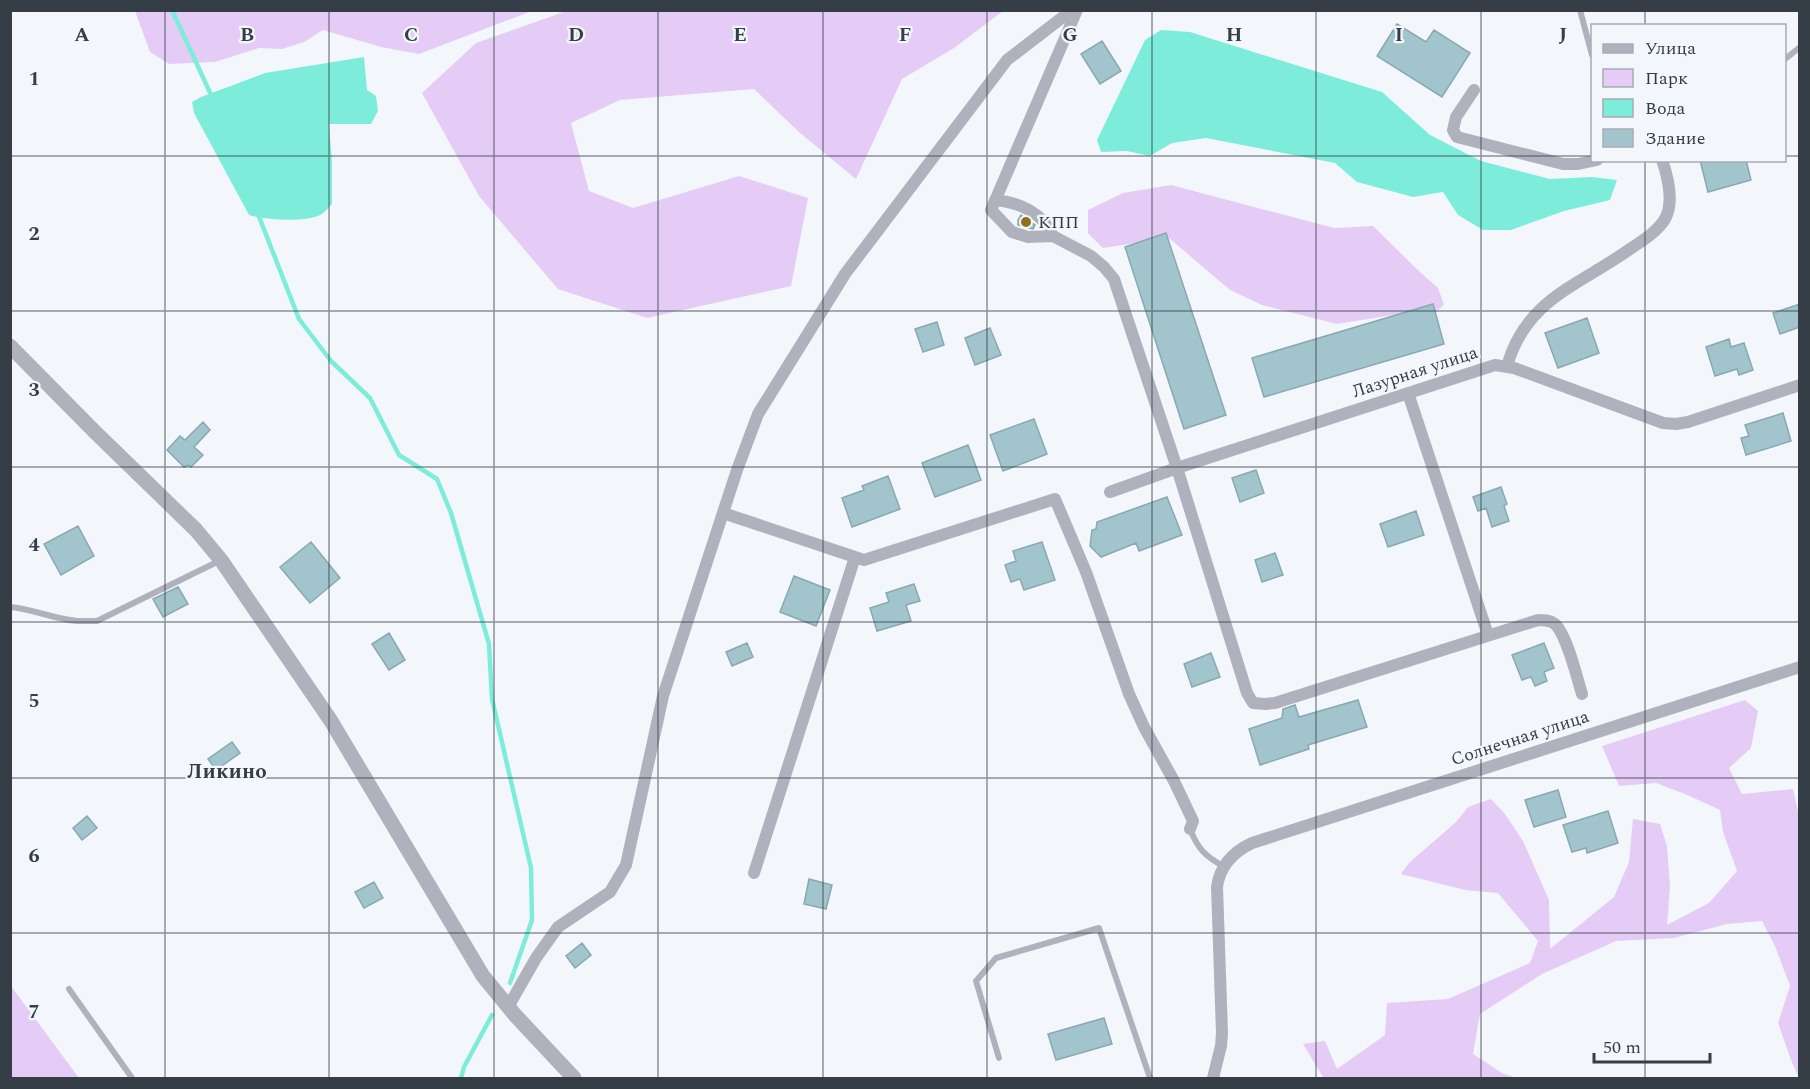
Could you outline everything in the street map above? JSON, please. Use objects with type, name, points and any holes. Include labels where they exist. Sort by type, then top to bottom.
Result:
[{"type":"street","points":[[508,1006],[536,958],[558,927],[610,892],[626,864],[663,696],[737,470],[758,414],[845,274],[1007,60],[1072,10]]},
{"type":"street","points":[[993,205],[1077,10]]},
{"type":"street","points":[[1474,90],[1456,117],[1453,130],[1457,136],[1563,164],[1591,161]]},
{"type":"street","points":[[1507,366],[1512,347],[1521,330],[1542,306],[1648,237],[1664,220],[1669,198],[1662,162]]},
{"type":"street","points":[[993,205],[1007,201],[1028,209],[1045,222],[1053,236]]},
{"type":"street","points":[[993,205],[1012,232],[1028,237],[1053,236],[1091,256],[1114,279],[1177,468],[1247,693],[1253,703],[1275,703],[1538,620],[1547,620],[1555,624],[1565,639],[1582,694]]},
{"type":"street","points":[[10,346],[196,530],[221,560],[326,714],[483,976],[574,1078]]},
{"type":"street","name":"Лазурная улица","points":[[1110,492],[1177,468],[1495,365],[1507,366],[1663,423],[1676,424],[1800,385]]},
{"type":"street","points":[[1408,393],[1488,634]]},
{"type":"street","points":[[723,513],[864,560],[1055,500],[1086,572],[1129,694],[1193,821],[1190,830]]},
{"type":"street","points":[[753,873],[855,557]]},
{"type":"street","name":"Солнечная улица","points":[[1223,866],[1237,852],[1252,843],[1800,667]]},
{"type":"street","points":[[1213,1078],[1221,1046],[1217,886],[1223,866]]},
{"type":"lane","points":[[1580,10],[1591,48]]},
{"type":"lane","points":[[1786,59],[1800,46]]},
{"type":"lane","points":[[10,607],[27,608],[76,621],[97,621],[221,560]]},
{"type":"lane","points":[[1190,830],[1196,844],[1207,857],[1223,866]]},
{"type":"lane","points":[[999,1058],[976,981],[996,958],[1099,928],[1150,1078]]},
{"type":"lane","points":[[69,989],[132,1078]]},
{"type":"green space","points":[[135,10],[532,11],[419,54],[381,47],[323,30],[304,42],[282,49],[259,48],[215,62],[169,64],[150,52]]},
{"type":"green space","points":[[569,10],[1003,11],[954,48],[902,79],[856,179],[800,133],[754,89],[620,100],[571,123],[589,191],[633,208],[739,176],[808,198],[791,286],[647,318],[558,289],[479,196],[422,93],[476,43]]},
{"type":"green space","points":[[1171,185],[1334,228],[1373,226],[1438,288],[1444,305],[1434,313],[1424,310],[1337,324],[1262,305],[1230,290],[1169,238],[1103,248],[1088,233],[1088,210],[1123,193]]},
{"type":"green space","points":[[1745,700],[1758,711],[1751,748],[1729,768],[1742,794],[1793,789],[1799,816],[1799,1078],[1778,1023],[1790,986],[1775,946],[1762,921],[1727,924],[1674,938],[1616,941],[1542,974],[1480,1014],[1473,1054],[1502,1073],[1516,1078],[1323,1077],[1303,1044],[1325,1041],[1337,1069],[1385,1035],[1387,1003],[1448,999],[1530,963],[1538,941],[1498,893],[1465,890],[1401,874],[1409,863],[1456,822],[1468,807],[1491,799],[1505,814],[1523,841],[1549,900],[1550,949],[1614,897],[1629,862],[1633,819],[1660,824],[1667,846],[1670,887],[1667,925],[1709,903],[1737,871],[1723,832],[1720,810],[1656,783],[1619,786],[1602,746]]},
{"type":"green space","points":[[11,986],[79,1078],[11,1078]]},
{"type":"water","points":[[1161,30],[1190,32],[1382,92],[1430,135],[1481,161],[1550,179],[1592,177],[1617,180],[1610,200],[1564,211],[1511,230],[1483,230],[1458,215],[1443,192],[1413,197],[1357,182],[1335,163],[1206,138],[1172,143],[1150,156],[1127,151],[1101,152],[1097,140],[1145,40]]},
{"type":"water","points":[[364,57],[367,90],[376,96],[378,111],[371,124],[329,124],[332,204],[322,214],[307,219],[275,219],[249,215],[194,113],[192,102],[265,73]]},
{"type":"building","points":[[1397,24],[1426,42],[1434,30],[1470,53],[1442,97],[1377,56]]},
{"type":"building","points":[[1102,41],[1121,71],[1100,84],[1081,54]]},
{"type":"building","points":[[1700,162],[1746,162],[1751,180],[1708,192]]},
{"type":"building","points":[[1021,215],[1035,225],[1033,229],[1018,225]]},
{"type":"building","points":[[1166,233],[1226,415],[1184,429],[1125,247]]},
{"type":"building","points":[[1433,304],[1444,344],[1264,397],[1252,358]]},
{"type":"building","points":[[1800,304],[1800,327],[1780,334],[1773,313]]},
{"type":"building","points":[[1587,318],[1599,353],[1558,368],[1545,333]]},
{"type":"building","points":[[937,322],[944,345],[923,352],[915,329]]},
{"type":"building","points":[[990,328],[1001,355],[975,365],[965,338]]},
{"type":"building","points":[[1729,339],[1731,347],[1744,343],[1753,370],[1739,375],[1737,369],[1715,376],[1706,347]]},
{"type":"building","points":[[1783,413],[1791,441],[1746,455],[1741,438],[1749,436],[1745,425]]},
{"type":"building","points":[[1034,419],[1047,454],[1003,471],[990,435]]},
{"type":"building","points":[[203,422],[210,430],[194,447],[203,455],[191,467],[188,465],[184,467],[167,450],[180,436],[185,440]]},
{"type":"building","points":[[968,445],[981,480],[935,497],[922,463]]},
{"type":"building","points":[[1256,470],[1264,493],[1240,502],[1232,478]]},
{"type":"building","points":[[888,476],[900,509],[852,527],[842,498],[864,490],[862,486]]},
{"type":"building","points":[[1501,487],[1507,504],[1504,506],[1509,521],[1492,527],[1486,508],[1478,511],[1473,497]]},
{"type":"building","points":[[1167,497],[1182,535],[1139,551],[1136,543],[1101,557],[1090,546],[1092,530],[1096,529],[1097,522]]},
{"type":"building","points":[[1416,511],[1424,535],[1388,547],[1380,524]]},
{"type":"building","points":[[78,526],[94,556],[61,575],[44,544]]},
{"type":"building","points":[[311,542],[340,578],[310,603],[280,567]]},
{"type":"building","points":[[1042,542],[1055,580],[1024,590],[1020,579],[1011,582],[1005,565],[1016,561],[1013,551]]},
{"type":"building","points":[[1275,553],[1283,575],[1262,582],[1255,560]]},
{"type":"building","points":[[794,576],[830,590],[816,626],[780,612]]},
{"type":"building","points":[[914,584],[920,601],[906,605],[911,621],[877,631],[870,608],[889,602],[886,593]]},
{"type":"building","points":[[178,587],[188,604],[163,617],[153,599]]},
{"type":"building","points":[[389,633],[405,660],[389,670],[372,644]]},
{"type":"building","points":[[747,643],[753,657],[732,666],[726,652]]},
{"type":"building","points":[[1544,643],[1554,668],[1544,672],[1547,681],[1535,686],[1531,677],[1522,680],[1512,655]]},
{"type":"building","points":[[1211,653],[1220,677],[1192,687],[1184,664]]},
{"type":"building","points":[[1358,700],[1367,727],[1308,745],[1309,749],[1260,765],[1249,729],[1282,718],[1283,709],[1295,705],[1299,717]]},
{"type":"building","points":[[232,742],[240,753],[216,770],[208,759]]},
{"type":"building","points":[[1558,790],[1566,817],[1534,827],[1525,800]]},
{"type":"building","points":[[1608,811],[1618,843],[1587,853],[1586,848],[1572,852],[1563,825]]},
{"type":"building","points":[[87,816],[97,828],[82,840],[73,828]]},
{"type":"building","points":[[809,879],[832,885],[826,909],[804,904]]},
{"type":"building","points":[[374,882],[383,898],[364,908],[355,892]]},
{"type":"building","points":[[582,943],[591,955],[575,968],[566,956]]},
{"type":"building","points":[[1104,1018],[1112,1044],[1056,1060],[1048,1034]]},
{"type":"waterway","points":[[172,10],[212,97]]},
{"type":"waterway","points":[[258,214],[299,319],[331,361],[370,398],[399,455],[437,479],[451,513],[489,644],[492,699],[531,868],[532,920],[510,983]]},
{"type":"waterway","points":[[461,1078],[464,1067],[492,1015]]},
{"type":"place","name":"КПП","points":[[1026,222]]},
{"type":"district","name":"Ликино","points":[[227,772]]}]
